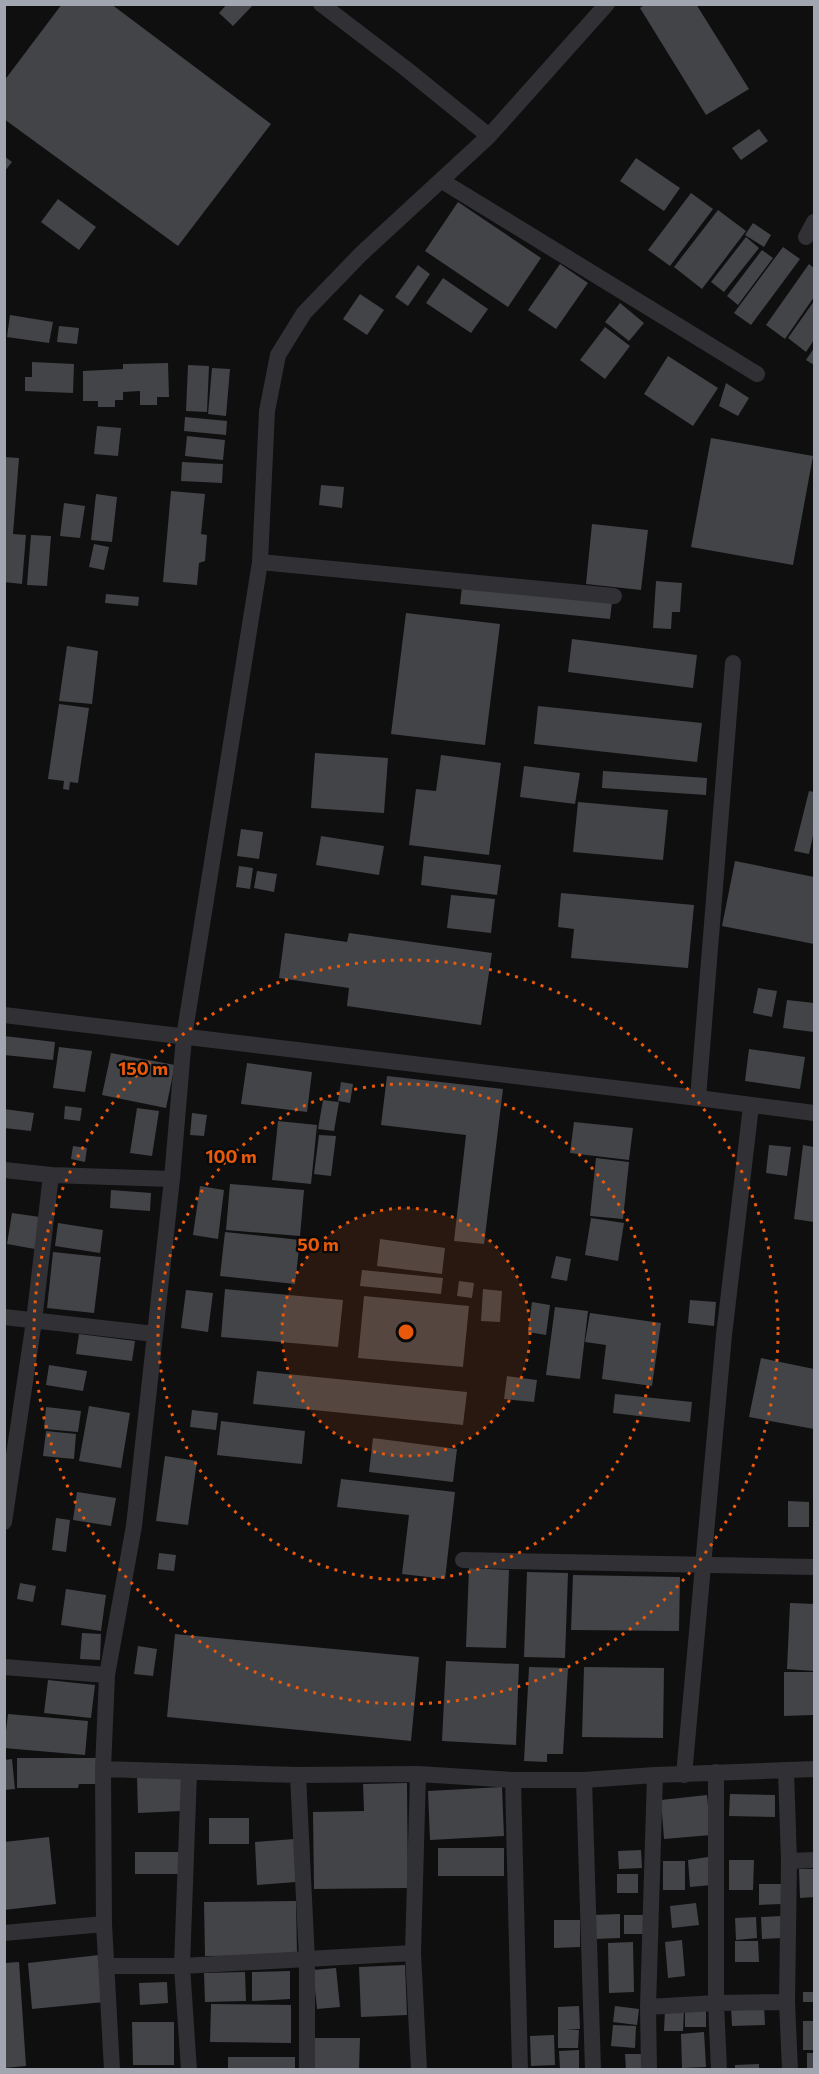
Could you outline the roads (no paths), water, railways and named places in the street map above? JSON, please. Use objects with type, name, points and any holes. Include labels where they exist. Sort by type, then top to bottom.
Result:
[{"type":"street","points":[[321,4],[489,136]]},
{"type":"street","points":[[112,2070],[104,1924],[103,1769],[107,1675],[134,1527],[172,1179],[184,1037],[260,562],[267,411],[279,356],[304,313],[361,254],[489,136],[608,4]]},
{"type":"street","points":[[442,181],[758,374]]},
{"type":"street","points":[[260,562],[614,596]]},
{"type":"street","points":[[698,1098],[733,663]]},
{"type":"street","points":[[4,1016],[814,1113]]},
{"type":"street","points":[[684,1775],[724,1335],[751,1106]]},
{"type":"street","points":[[4,1170],[51,1175],[172,1179]]},
{"type":"street","points":[[4,1522],[34,1321],[51,1175]]},
{"type":"street","points":[[4,1317],[155,1334]]},
{"type":"street","points":[[463,1560],[814,1567]]},
{"type":"street","points":[[4,1667],[107,1675]]},
{"type":"street","points":[[103,1769],[298,1775],[418,1774],[513,1780],[584,1780],[814,1769]]},
{"type":"street","points":[[786,1771],[789,1861],[787,2002],[790,2070]]},
{"type":"street","points":[[716,1772],[716,2003],[720,2070]]},
{"type":"street","points":[[189,1773],[182,1966],[189,2070]]},
{"type":"street","points":[[418,1774],[413,1953],[419,2070]]},
{"type":"street","points":[[298,1775],[307,1960],[307,2070]]},
{"type":"street","points":[[649,2070],[648,2007],[656,1775]]},
{"type":"street","points":[[513,1780],[520,2070]]},
{"type":"street","points":[[584,1780],[593,2070]]},
{"type":"street","points":[[789,1861],[814,1860]]},
{"type":"street","points":[[4,1934],[104,1924]]},
{"type":"street","points":[[106,1966],[182,1966],[413,1953]]},
{"type":"street","points":[[648,2007],[787,2002]]}]
